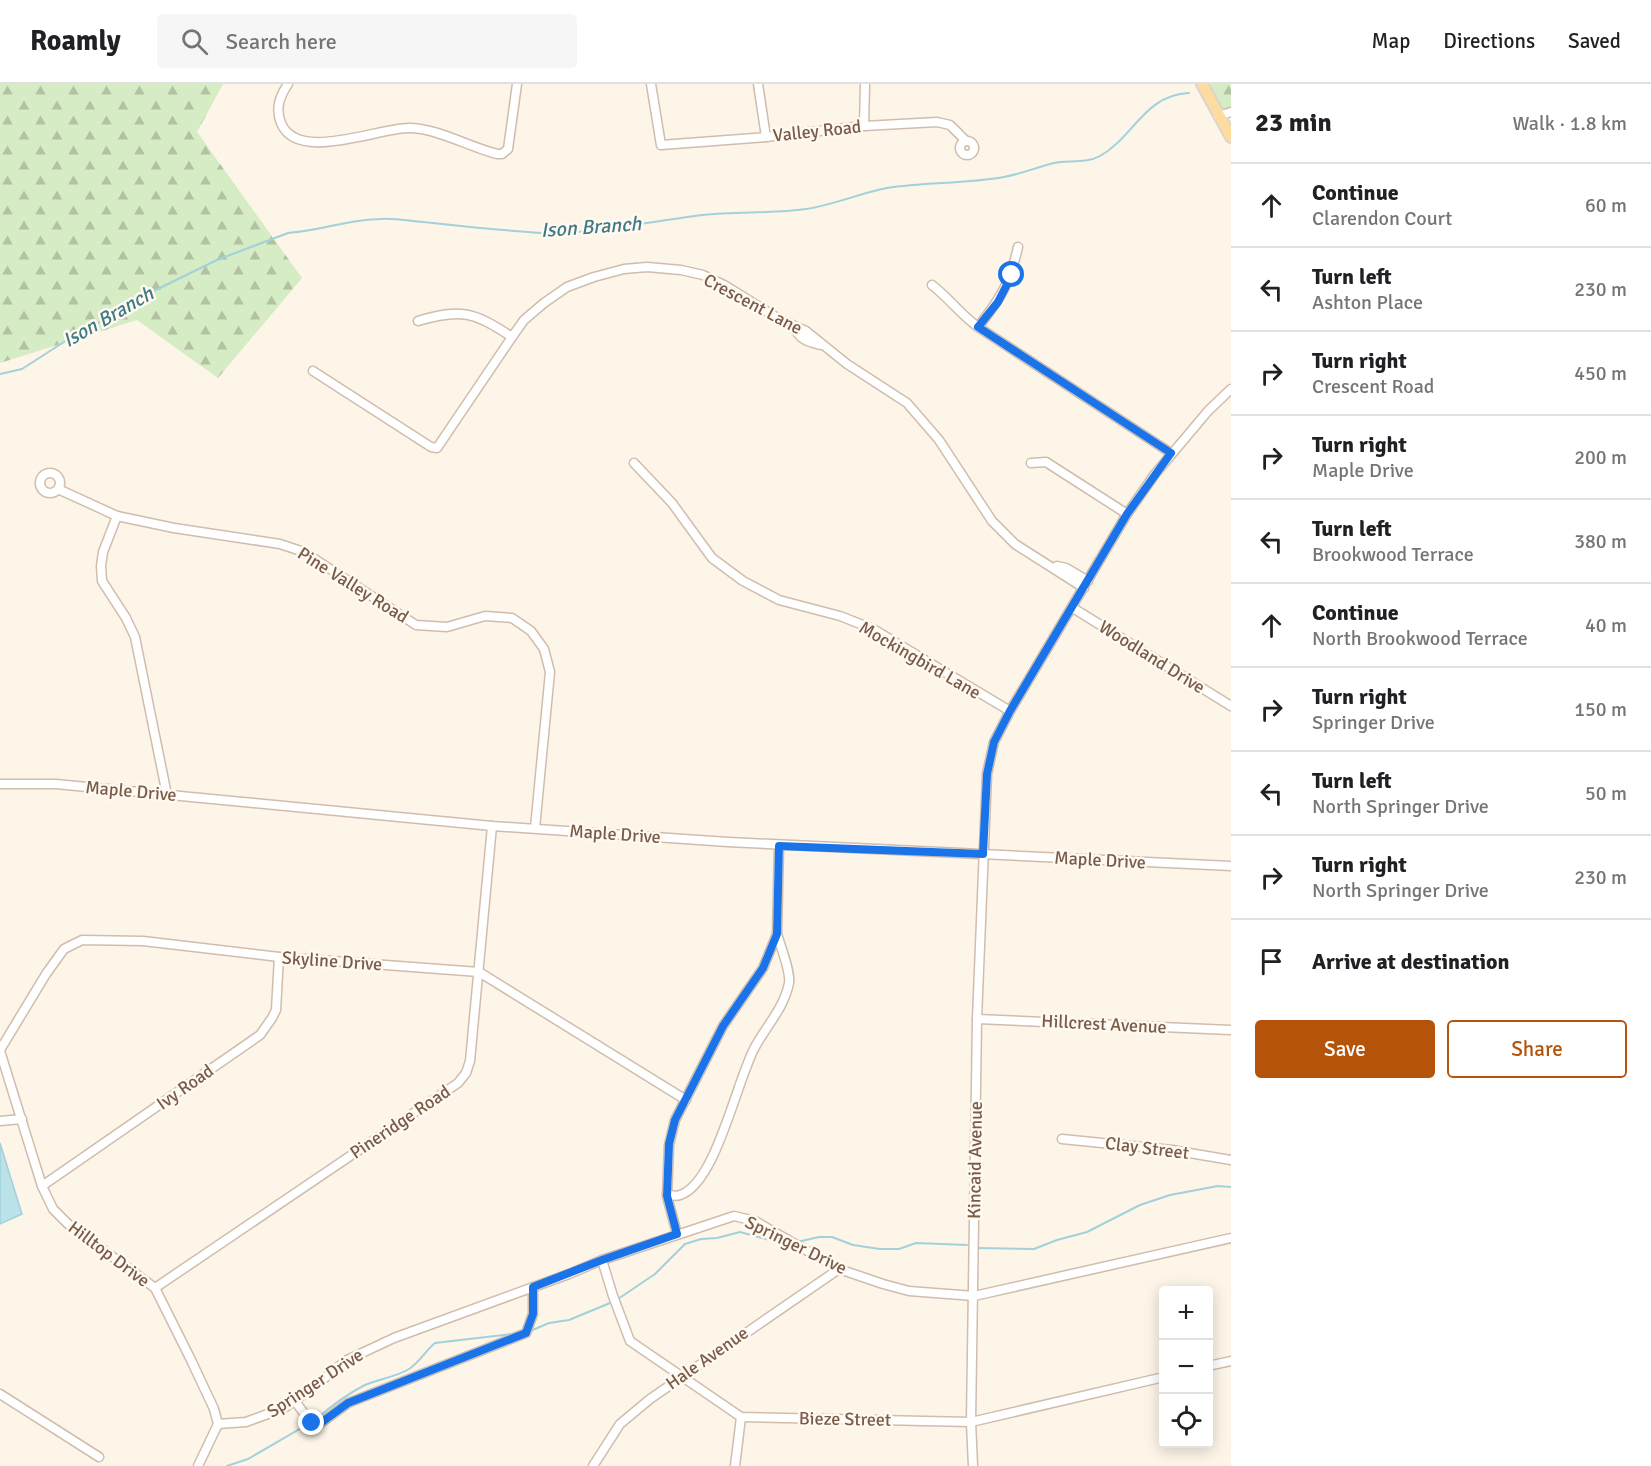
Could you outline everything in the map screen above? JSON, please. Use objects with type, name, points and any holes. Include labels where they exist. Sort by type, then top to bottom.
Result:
[{"type":"main road","points":[[1202,84],[1231,136]]},
{"type":"street","points":[[288,84],[279,102],[279,116],[287,132],[299,140],[320,143],[410,128],[426,130],[492,153],[502,154],[508,149],[509,144],[516,84]]},
{"type":"street","name":"Valley Road","points":[[651,84],[661,145],[766,137],[864,126],[937,122],[950,125],[966,141]]},
{"type":"street","points":[[758,84],[766,137]]},
{"type":"street","points":[[864,126],[865,84]]},
{"type":"street","points":[[1218,116],[1231,112]]},
{"type":"street","points":[[978,327],[998,302],[1012,275],[1018,247]]},
{"type":"street","name":"Crescent Lane","points":[[313,371],[431,447],[437,447],[524,320],[567,287],[624,269],[647,267],[681,270],[703,275],[806,332],[821,345],[907,403],[939,440],[992,521],[1015,544],[1047,563],[1066,568],[1086,584]]},
{"type":"street","points":[[932,285],[948,297],[961,315],[978,327],[1171,453]]},
{"type":"street","points":[[418,321],[441,314],[474,315],[512,337]]},
{"type":"street","name":"Kincaid Avenue","points":[[973,1466],[971,1422],[977,1019],[987,774],[994,742],[1127,514],[1171,453],[1231,389]]},
{"type":"street","points":[[1032,463],[1046,462],[1127,514]]},
{"type":"street","name":"Mockingbird Lane","points":[[634,463],[672,503],[712,558],[743,581],[779,600],[840,616],[873,629],[1010,711]]},
{"type":"street","name":"Pine Valley Road","points":[[58,489],[117,516],[174,528],[292,547],[309,555],[416,625],[447,627],[485,616],[512,618],[531,631],[544,649],[550,672],[535,828]]},
{"type":"street","points":[[117,516],[103,552],[102,581],[126,618],[135,637],[167,795]]},
{"type":"street","name":"Woodland Drive","points":[[1073,608],[1231,706]]},
{"type":"street","name":"Maple Drive","points":[[0,784],[56,784],[492,826],[779,846],[1231,866]]},
{"type":"street","name":"Pineridge Road","points":[[155,1288],[458,1083],[466,1073],[470,1061],[492,826]]},
{"type":"street","points":[[667,1194],[679,1196],[691,1190],[700,1180],[724,1128],[754,1047],[781,1006],[790,980],[777,934],[779,846]]},
{"type":"street","points":[[677,1234],[667,1194],[669,1144],[675,1120],[723,1026],[763,968],[777,934]]},
{"type":"street","name":"Skyline Drive","points":[[0,1050],[46,974],[64,949],[82,940],[143,941],[279,957],[479,972],[686,1100]]},
{"type":"street","name":"Ivy Road","points":[[42,1186],[260,1035],[276,1010],[279,957]]},
{"type":"street","name":"Hillcrest Avenue","points":[[977,1019],[1231,1030]]},
{"type":"street","name":"Hilltop Drive","points":[[0,1050],[42,1186],[53,1209],[68,1224],[155,1288],[204,1386],[218,1424]]},
{"type":"street","points":[[0,1121],[22,1119]]},
{"type":"street","name":"Clay Street","points":[[1062,1139],[1172,1150],[1231,1160]]},
{"type":"street","name":"Springer Drive","points":[[218,1424],[227,1425],[262,1417],[294,1401],[347,1360],[370,1347],[602,1260],[722,1218],[734,1216],[765,1226],[839,1269],[883,1284],[909,1291],[974,1296],[1231,1238]]},
{"type":"street","points":[[602,1260],[630,1341],[741,1417],[735,1466]]},
{"type":"street","name":"Hale Avenue","points":[[593,1466],[620,1424],[650,1399],[839,1269]]},
{"type":"street","points":[[294,1401],[311,1423],[318,1425],[348,1403],[526,1333],[533,1314],[533,1287]]},
{"type":"street","points":[[1213,1365],[1231,1361]]},
{"type":"street","name":"Bieze Street","points":[[741,1417],[971,1422],[1159,1378]]},
{"type":"street","points":[[0,1394],[99,1457]]},
{"type":"street","points":[[198,1466],[218,1424]]},
{"type":"green space","points":[[0,84],[223,84],[197,132],[302,278],[218,378],[137,320],[0,363]]},
{"type":"green space","points":[[1206,84],[1231,84],[1231,109],[1218,111]]},
{"type":"water","points":[[0,1143],[22,1214],[0,1224]]},
{"type":"waterway","name":"Ison Branch","points":[[0,374],[22,369],[107,318],[121,307],[217,260],[288,233],[357,221],[386,219],[514,231],[564,233],[703,215],[806,209],[887,188],[1010,176],[1054,163],[1095,158],[1112,148],[1140,118],[1161,101],[1189,93]]},
{"type":"waterway","points":[[978,1248],[1034,1249],[1087,1232],[1140,1205],[1170,1195],[1218,1186],[1231,1187]]},
{"type":"waterway","points":[[618,1299],[655,1274],[685,1244],[740,1232],[777,1242]]},
{"type":"waterway","points":[[797,1242],[819,1237],[832,1237],[853,1245],[880,1249],[899,1249],[916,1243],[967,1245]]},
{"type":"waterway","points":[[528,1332],[549,1323],[569,1320],[610,1303]]},
{"type":"waterway","points":[[315,1420],[358,1389],[409,1369],[435,1343],[513,1334]]},
{"type":"waterway","points":[[227,1466],[248,1459],[310,1423]]},
{"type":"route","points":[[312,1423],[318,1425],[348,1403],[526,1333],[533,1314],[533,1287],[677,1234],[667,1196],[669,1144],[675,1120],[723,1026],[763,968],[777,934],[779,846],[983,854],[987,774],[994,742],[1127,514],[1171,453],[978,327],[998,302],[1012,275]]}]
